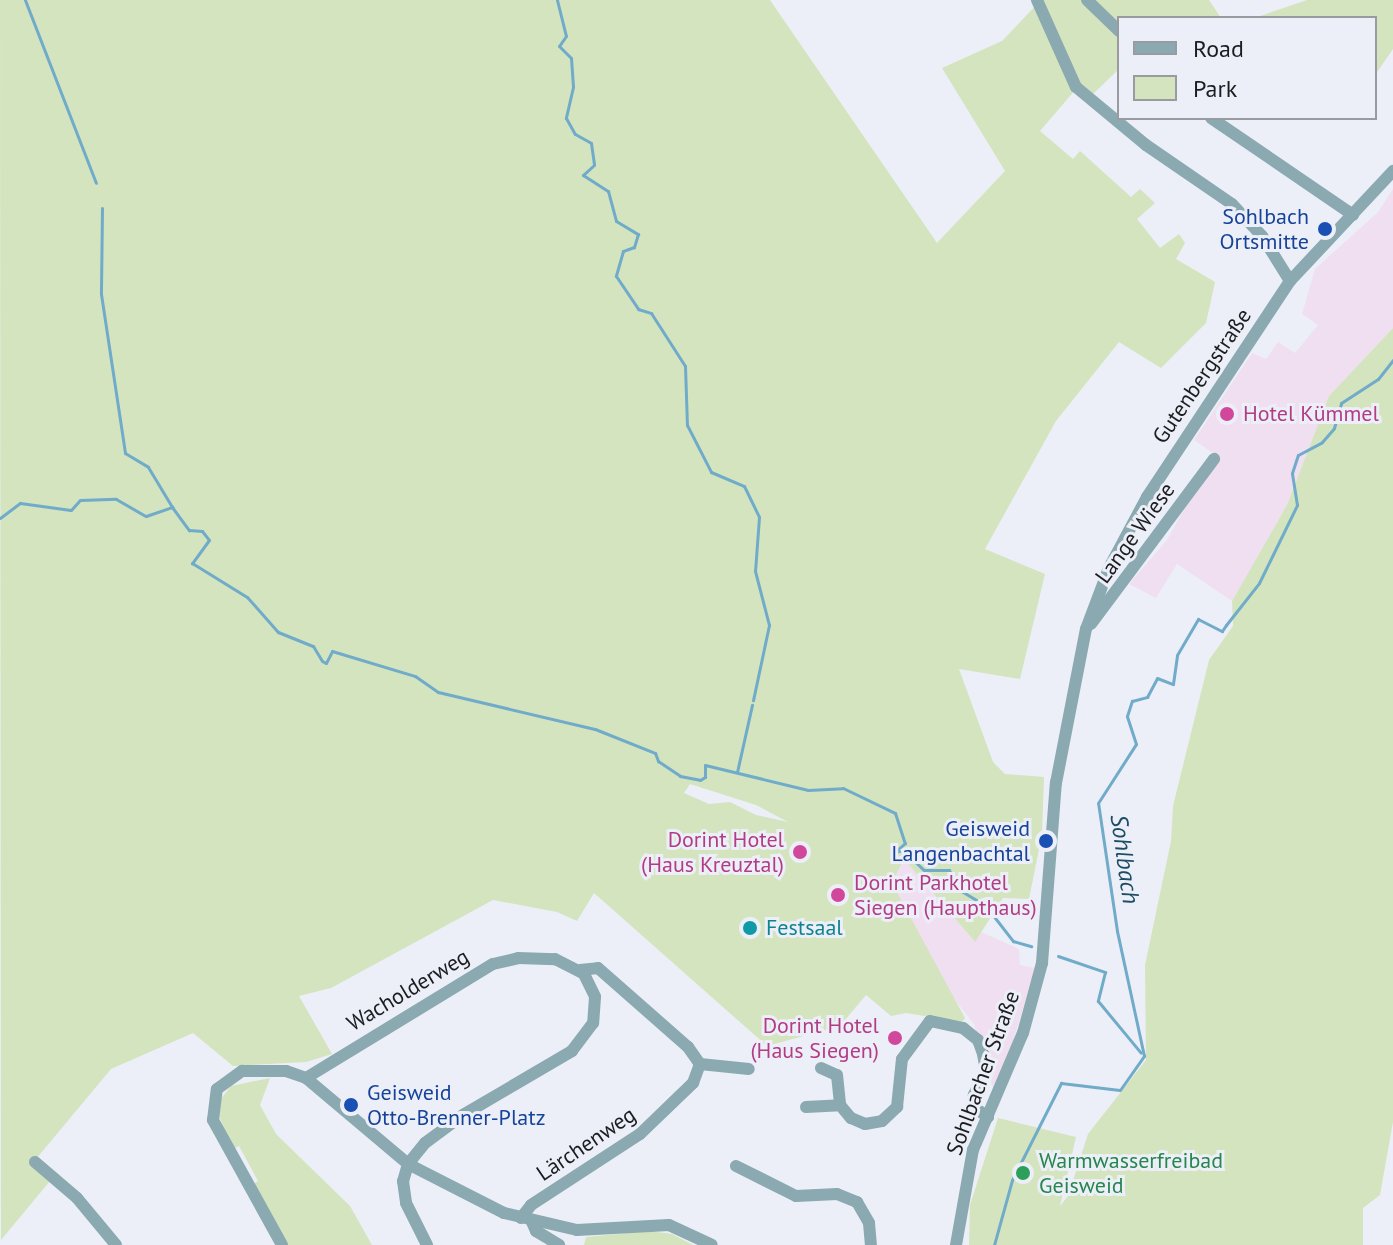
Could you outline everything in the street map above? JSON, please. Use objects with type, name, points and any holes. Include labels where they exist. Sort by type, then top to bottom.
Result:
[{"type":"street","points":[[1037,0],[1076,87],[1146,145],[1232,204],[1262,236],[1290,281]]},
{"type":"street","points":[[1087,0],[1117,29]]},
{"type":"street","points":[[1214,120],[1353,215]]},
{"type":"street","name":"Gutenbergstraße","points":[[1086,629],[1125,535],[1290,281],[1353,215],[1388,187],[1393,171]]},
{"type":"street","name":"Lange Wiese","points":[[1086,629],[1214,459]]},
{"type":"street","name":"Sohlbacher Straße","points":[[956,1245],[973,1150],[1023,1033],[1042,963],[1056,783],[1086,629]]},
{"type":"street","name":"Wacholderweg","points":[[306,1078],[320,1064],[493,964],[545,958],[580,970]]},
{"type":"street","points":[[427,1245],[406,1203],[403,1181],[408,1164],[425,1143],[463,1115],[572,1051],[593,1023],[595,997],[580,970],[598,968],[688,1047],[700,1064],[749,1069]]},
{"type":"street","points":[[821,1068],[837,1075],[840,1105],[851,1118],[865,1124],[889,1117],[899,1098],[902,1059],[930,1021],[963,1028],[978,1040],[986,1071],[974,1095],[975,1108],[988,1117]]},
{"type":"street","name":"Lärchenweg","points":[[527,1220],[531,1205],[640,1134],[693,1083],[700,1064]]},
{"type":"street","points":[[282,1245],[213,1120],[213,1099],[223,1082],[242,1071],[286,1071],[306,1078],[408,1164],[527,1220],[577,1230],[656,1223],[712,1245]]},
{"type":"street","points":[[806,1107],[840,1105]]},
{"type":"street","points":[[35,1162],[77,1198],[116,1245]]},
{"type":"street","points":[[736,1166],[796,1196],[837,1194],[857,1202],[869,1223],[871,1245]]},
{"type":"street","points":[[527,1220],[536,1231],[559,1245]]},
{"type":"shaded area","points":[[1393,189],[1393,328],[1329,396],[1287,505],[1232,601],[1177,564],[1156,598],[1129,584],[1167,540],[1214,454],[1194,440],[1252,353],[1266,359],[1278,342],[1295,353],[1318,325],[1302,314],[1315,269],[1378,212]]},
{"type":"shaded area","points":[[904,859],[974,941],[981,932],[1019,949],[1020,965],[1035,968],[996,1098],[974,1024],[942,983],[901,908],[892,883]]},
{"type":"green space","points":[[0,0],[770,0],[937,243],[1005,171],[942,68],[1002,41],[1041,0],[1209,0],[1220,16],[1117,16],[1117,71],[1093,94],[1076,89],[1040,131],[1073,159],[1080,151],[1131,197],[1140,189],[1155,203],[1137,219],[1160,248],[1179,234],[1185,243],[1176,259],[1215,282],[1206,323],[1161,368],[1119,342],[1056,421],[985,549],[1045,574],[1020,679],[959,669],[993,762],[1005,774],[1044,777],[1042,834],[1029,899],[1003,898],[975,942],[904,859],[892,883],[965,1018],[962,1022],[906,1013],[891,1016],[866,995],[840,1026],[767,1046],[594,893],[577,921],[557,912],[493,900],[331,988],[299,996],[332,1054],[306,1062],[233,1066],[193,1033],[111,1069],[36,1159],[55,1175],[1,1240]],"holes":[[[690,784],[756,805],[788,822],[756,815],[730,802],[709,804],[684,793]]]},
{"type":"green space","points":[[1307,0],[1393,0],[1393,49],[1377,72],[1377,16],[1260,16]]},
{"type":"green space","points":[[1393,328],[1393,1122],[1380,1195],[1363,1208],[1363,1245],[969,1245],[970,1205],[998,1118],[1076,1137],[1060,1206],[1068,1196],[1088,1134],[1146,1060],[1145,965],[1171,841],[1173,806],[1209,660],[1233,626],[1232,601],[1287,505],[1329,396]]},
{"type":"green space","points":[[270,1078],[260,1105],[276,1134],[350,1206],[372,1245],[286,1245],[253,1184],[258,1181],[239,1146],[233,1149],[219,1116],[220,1100],[231,1086]]},
{"type":"green space","points":[[650,1231],[672,1234],[693,1245],[584,1245],[586,1237]]},
{"type":"waterway","points":[[25,0],[96,183]]},
{"type":"waterway","points":[[557,0],[566,36],[559,46],[571,58],[573,87],[566,118],[575,134],[591,143],[594,165],[583,175],[608,191],[616,221],[638,234],[634,247],[623,251],[616,276],[638,309],[651,313],[685,366],[687,425],[711,472],[744,486],[759,517],[755,571],[769,625],[753,700]]},
{"type":"waterway","points":[[102,208],[101,294],[125,453],[148,467],[172,507]]},
{"type":"waterway","name":"Sohlbach","points":[[994,1245],[1012,1180],[1061,1083],[1120,1090],[1144,1056],[1117,931],[1098,803],[1136,744],[1127,716],[1132,701],[1147,697],[1157,678],[1173,684],[1177,655],[1198,619],[1222,631],[1259,583],[1297,505],[1292,473],[1298,455],[1322,442],[1334,428],[1341,403],[1378,379],[1393,360]]},
{"type":"waterway","points":[[0,518],[20,503],[71,510],[80,500],[116,499],[146,516],[172,507],[189,530],[202,531],[209,540],[192,563],[247,597],[278,632],[313,646],[322,661],[326,663],[332,651],[415,676],[438,692],[595,729],[655,753],[658,761],[680,776],[700,780],[705,777],[705,765],[808,790],[843,788],[895,813],[905,843],[895,852],[903,850],[924,870],[949,870],[958,889],[985,905],[1013,941],[1031,946]]},
{"type":"waterway","points":[[737,772],[752,705]]},
{"type":"waterway","points":[[1058,956],[1105,972],[1098,1001],[1141,1053]]},
{"type":"place","name":"Sohlbach Ortsmitte","points":[[1325,229]]},
{"type":"place","name":"Hotel Kümmel","points":[[1227,414]]},
{"type":"place","name":"Geisweid Langenbachtal","points":[[1046,841]]},
{"type":"place","name":"Dorint Hotel (Haus Kreuztal)","points":[[800,852]]},
{"type":"place","name":"Dorint Parkhotel Siegen (Haupthaus)","points":[[838,895]]},
{"type":"place","name":"Festsaal","points":[[750,928]]},
{"type":"place","name":"Dorint Hotel (Haus Siegen)","points":[[895,1038]]},
{"type":"place","name":"Geisweid Otto-Brenner-Platz","points":[[351,1105]]},
{"type":"place","name":"Warmwasserfreibad Geisweid","points":[[1023,1173]]}]
